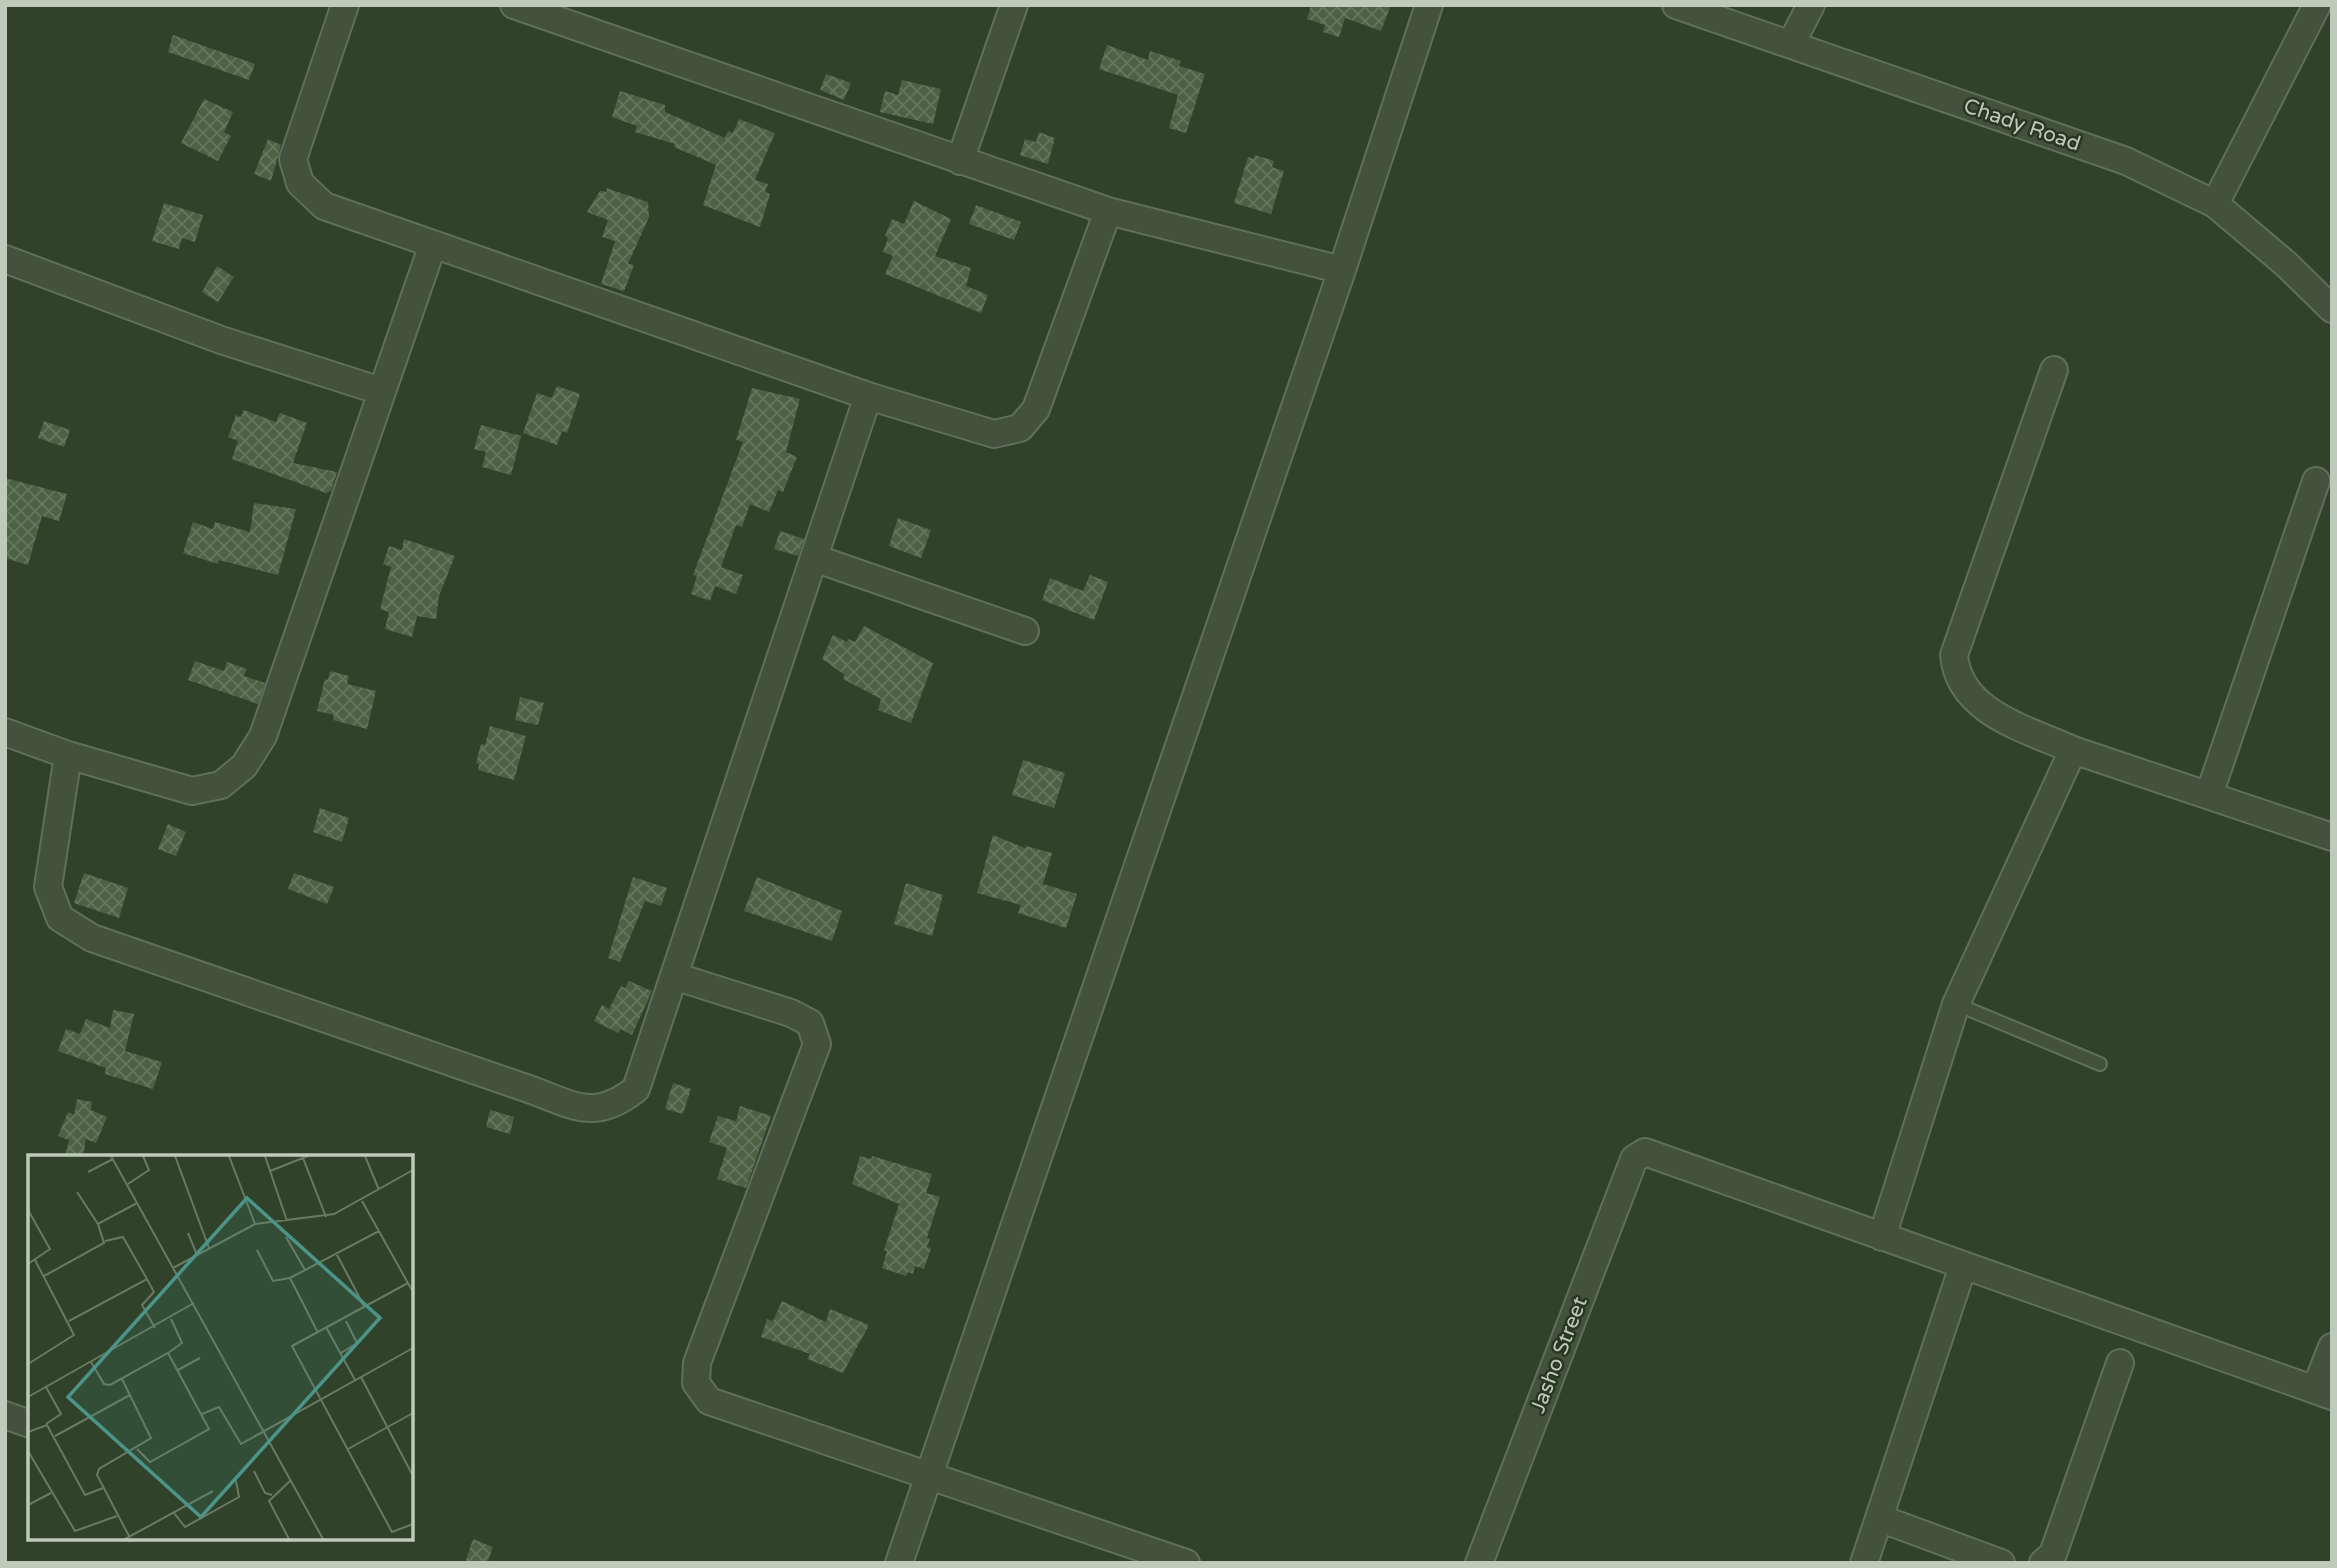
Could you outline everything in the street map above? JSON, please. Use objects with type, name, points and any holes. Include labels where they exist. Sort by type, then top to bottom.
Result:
[{"type":"street","points":[[345,5],[293,159],[300,183],[324,206],[868,396],[994,434],[1020,428],[1036,410],[1108,211]]},
{"type":"street","points":[[514,5],[1108,211],[1342,270]]},
{"type":"street","points":[[960,161],[1014,5]]},
{"type":"street","points":[[899,1563],[1342,270],[1429,5]]},
{"type":"street","name":"Chady Road","points":[[1678,5],[2126,161],[2215,204],[2286,264],[2332,309]]},
{"type":"street","points":[[1791,44],[1811,5]]},
{"type":"street","points":[[2215,204],[2317,5]]},
{"type":"street","points":[[5,732],[68,755],[192,791],[221,785],[244,766],[263,737],[433,244]]},
{"type":"street","points":[[5,259],[222,340],[381,391]]},
{"type":"street","points":[[2054,370],[1954,655],[1955,670],[1965,690],[1986,710],[2073,750],[2332,837]]},
{"type":"street","points":[[68,755],[48,887],[60,918],[92,938],[593,1110],[616,1105],[636,1088],[868,396]]},
{"type":"street","points":[[2209,795],[2316,481]]},
{"type":"street","points":[[814,558],[1025,631]]},
{"type":"street","points":[[2073,750],[1956,1004],[1882,1237],[2324,1393],[2332,1347]]},
{"type":"street","points":[[674,976],[791,1013],[810,1023],[817,1044],[697,1363],[696,1384],[709,1401],[929,1478],[1186,1563]]},
{"type":"street","name":"Jasho Street","points":[[1479,1563],[1634,1159],[1645,1152],[1882,1237]]},
{"type":"street","points":[[1864,1563],[1964,1266]]},
{"type":"street","points":[[2043,1563],[2053,1554],[2120,1363]]},
{"type":"street","points":[[5,1416],[28,1423]]},
{"type":"street","points":[[1879,1518],[2001,1563]]},
{"type":"lane","points":[[1956,1004],[2100,1064]]},
{"type":"building","points":[[1311,5],[1391,5],[1381,31],[1345,18],[1339,37],[1323,32],[1325,25],[1307,19]]},
{"type":"building","points":[[173,35],[255,64],[249,80],[168,52]]},
{"type":"building","points":[[1107,45],[1148,60],[1150,51],[1181,61],[1179,66],[1205,74],[1186,133],[1169,128],[1178,95],[1099,69]]},
{"type":"building","points":[[826,74],[851,83],[844,100],[820,90]]},
{"type":"building","points":[[902,80],[941,89],[933,124],[880,112],[885,91],[898,95]]},
{"type":"building","points":[[620,91],[665,105],[665,112],[725,138],[728,131],[733,133],[739,119],[775,133],[755,180],[768,184],[765,192],[770,194],[760,227],[703,205],[716,165],[674,147],[675,144],[635,132],[637,126],[612,117]]},
{"type":"building","points":[[204,99],[233,112],[224,132],[231,136],[218,161],[181,143]]},
{"type":"building","points":[[1039,132],[1055,138],[1048,164],[1020,155],[1025,139],[1036,142]]},
{"type":"building","points":[[268,139],[281,145],[271,181],[254,174]]},
{"type":"building","points":[[1255,155],[1274,161],[1272,167],[1284,171],[1271,214],[1234,203],[1248,157],[1254,159]]},
{"type":"building","points":[[606,188],[648,202],[649,217],[628,264],[634,265],[624,291],[601,284],[615,241],[602,237],[608,220],[587,212],[600,191],[607,192]]},
{"type":"building","points":[[914,201],[951,219],[935,256],[971,268],[966,286],[988,295],[981,313],[885,274],[893,256],[883,252],[888,238],[885,236],[892,219],[904,224]]},
{"type":"building","points":[[164,203],[203,215],[195,242],[182,238],[179,249],[152,241]]},
{"type":"building","points":[[976,205],[1021,222],[1014,240],[969,224]]},
{"type":"building","points":[[217,266],[234,277],[218,302],[202,292]]},
{"type":"building","points":[[557,386],[580,394],[567,433],[562,431],[557,445],[523,433],[537,393],[552,398]]},
{"type":"building","points":[[752,388],[800,399],[786,452],[797,457],[783,492],[778,490],[769,512],[750,504],[742,527],[736,525],[721,567],[743,575],[736,594],[715,586],[710,601],[691,594],[697,576],[693,575],[743,442],[736,440]]},
{"type":"building","points":[[244,410],[276,422],[280,413],[307,423],[293,463],[337,472],[331,491],[326,493],[232,459],[238,441],[228,437],[236,415],[241,417]]},
{"type":"building","points":[[44,421],[70,430],[64,447],[38,438]]},
{"type":"building","points":[[481,425],[521,436],[511,475],[482,467],[486,452],[474,449]]},
{"type":"building","points":[[5,478],[67,494],[59,521],[42,516],[28,565],[5,558]]},
{"type":"building","points":[[254,503],[296,509],[278,575],[219,560],[218,564],[183,553],[193,522],[213,529],[215,522],[250,532]]},
{"type":"building","points":[[898,518],[931,530],[921,558],[889,546]]},
{"type":"building","points":[[780,531],[804,539],[798,556],[774,549]]},
{"type":"building","points":[[404,539],[455,556],[439,596],[436,619],[417,616],[412,637],[385,629],[389,612],[380,609],[391,567],[383,564],[389,546],[402,550]]},
{"type":"building","points":[[1090,575],[1108,582],[1094,620],[1042,600],[1050,578],[1083,591]]},
{"type":"building","points":[[864,626],[933,663],[911,723],[878,710],[881,699],[843,679],[845,675],[822,659],[833,635],[847,642],[848,639],[855,642]]},
{"type":"building","points":[[195,661],[224,671],[227,662],[247,669],[244,676],[265,683],[258,704],[188,680]]},
{"type":"building","points":[[330,671],[349,676],[347,684],[376,691],[367,729],[333,720],[334,715],[317,711],[325,679],[328,680]]},
{"type":"building","points":[[520,697],[544,703],[538,725],[515,720]]},
{"type":"building","points":[[490,726],[526,736],[514,780],[478,770],[479,764],[476,763],[481,744],[485,745]]},
{"type":"building","points":[[1023,760],[1065,773],[1054,808],[1012,795]]},
{"type":"building","points":[[320,808],[349,818],[342,842],[313,832]]},
{"type":"building","points":[[168,824],[186,832],[176,856],[158,849]]},
{"type":"building","points":[[993,835],[1025,848],[1026,846],[1052,853],[1043,884],[1077,894],[1066,928],[1018,913],[1021,905],[977,893]]},
{"type":"building","points":[[84,873],[128,888],[119,918],[74,903]]},
{"type":"building","points":[[294,873],[334,887],[327,904],[288,889]]},
{"type":"building","points":[[633,877],[667,888],[661,906],[645,901],[620,962],[608,958]]},
{"type":"building","points":[[757,877],[842,911],[832,941],[744,911]]},
{"type":"building","points":[[906,883],[943,895],[932,936],[894,924]]},
{"type":"building","points":[[629,981],[652,991],[632,1035],[621,1029],[618,1033],[594,1021],[602,1005],[609,1009],[621,986],[625,988]]},
{"type":"building","points":[[113,1010],[134,1014],[125,1051],[162,1062],[153,1089],[105,1074],[106,1068],[58,1051],[66,1029],[80,1034],[86,1019],[110,1028]]},
{"type":"building","points":[[673,1083],[691,1089],[683,1114],[665,1109]]},
{"type":"building","points":[[77,1099],[92,1102],[91,1110],[107,1117],[96,1143],[86,1139],[83,1155],[65,1155],[69,1140],[58,1136],[68,1112],[74,1115]]},
{"type":"building","points":[[740,1106],[771,1116],[746,1188],[717,1179],[727,1148],[709,1142],[718,1116],[736,1121]]},
{"type":"building","points":[[490,1110],[514,1117],[510,1134],[486,1127]]},
{"type":"building","points":[[860,1156],[871,1159],[872,1156],[932,1174],[926,1193],[940,1197],[927,1238],[930,1239],[927,1247],[931,1248],[924,1269],[915,1266],[913,1274],[908,1272],[906,1276],[882,1268],[887,1251],[884,1250],[899,1204],[852,1184]]},
{"type":"building","points":[[782,1301],[826,1322],[830,1309],[869,1325],[843,1373],[807,1359],[810,1354],[761,1337],[767,1319],[773,1321]]},
{"type":"building","points":[[473,1539],[493,1547],[487,1563],[465,1563]]}]
